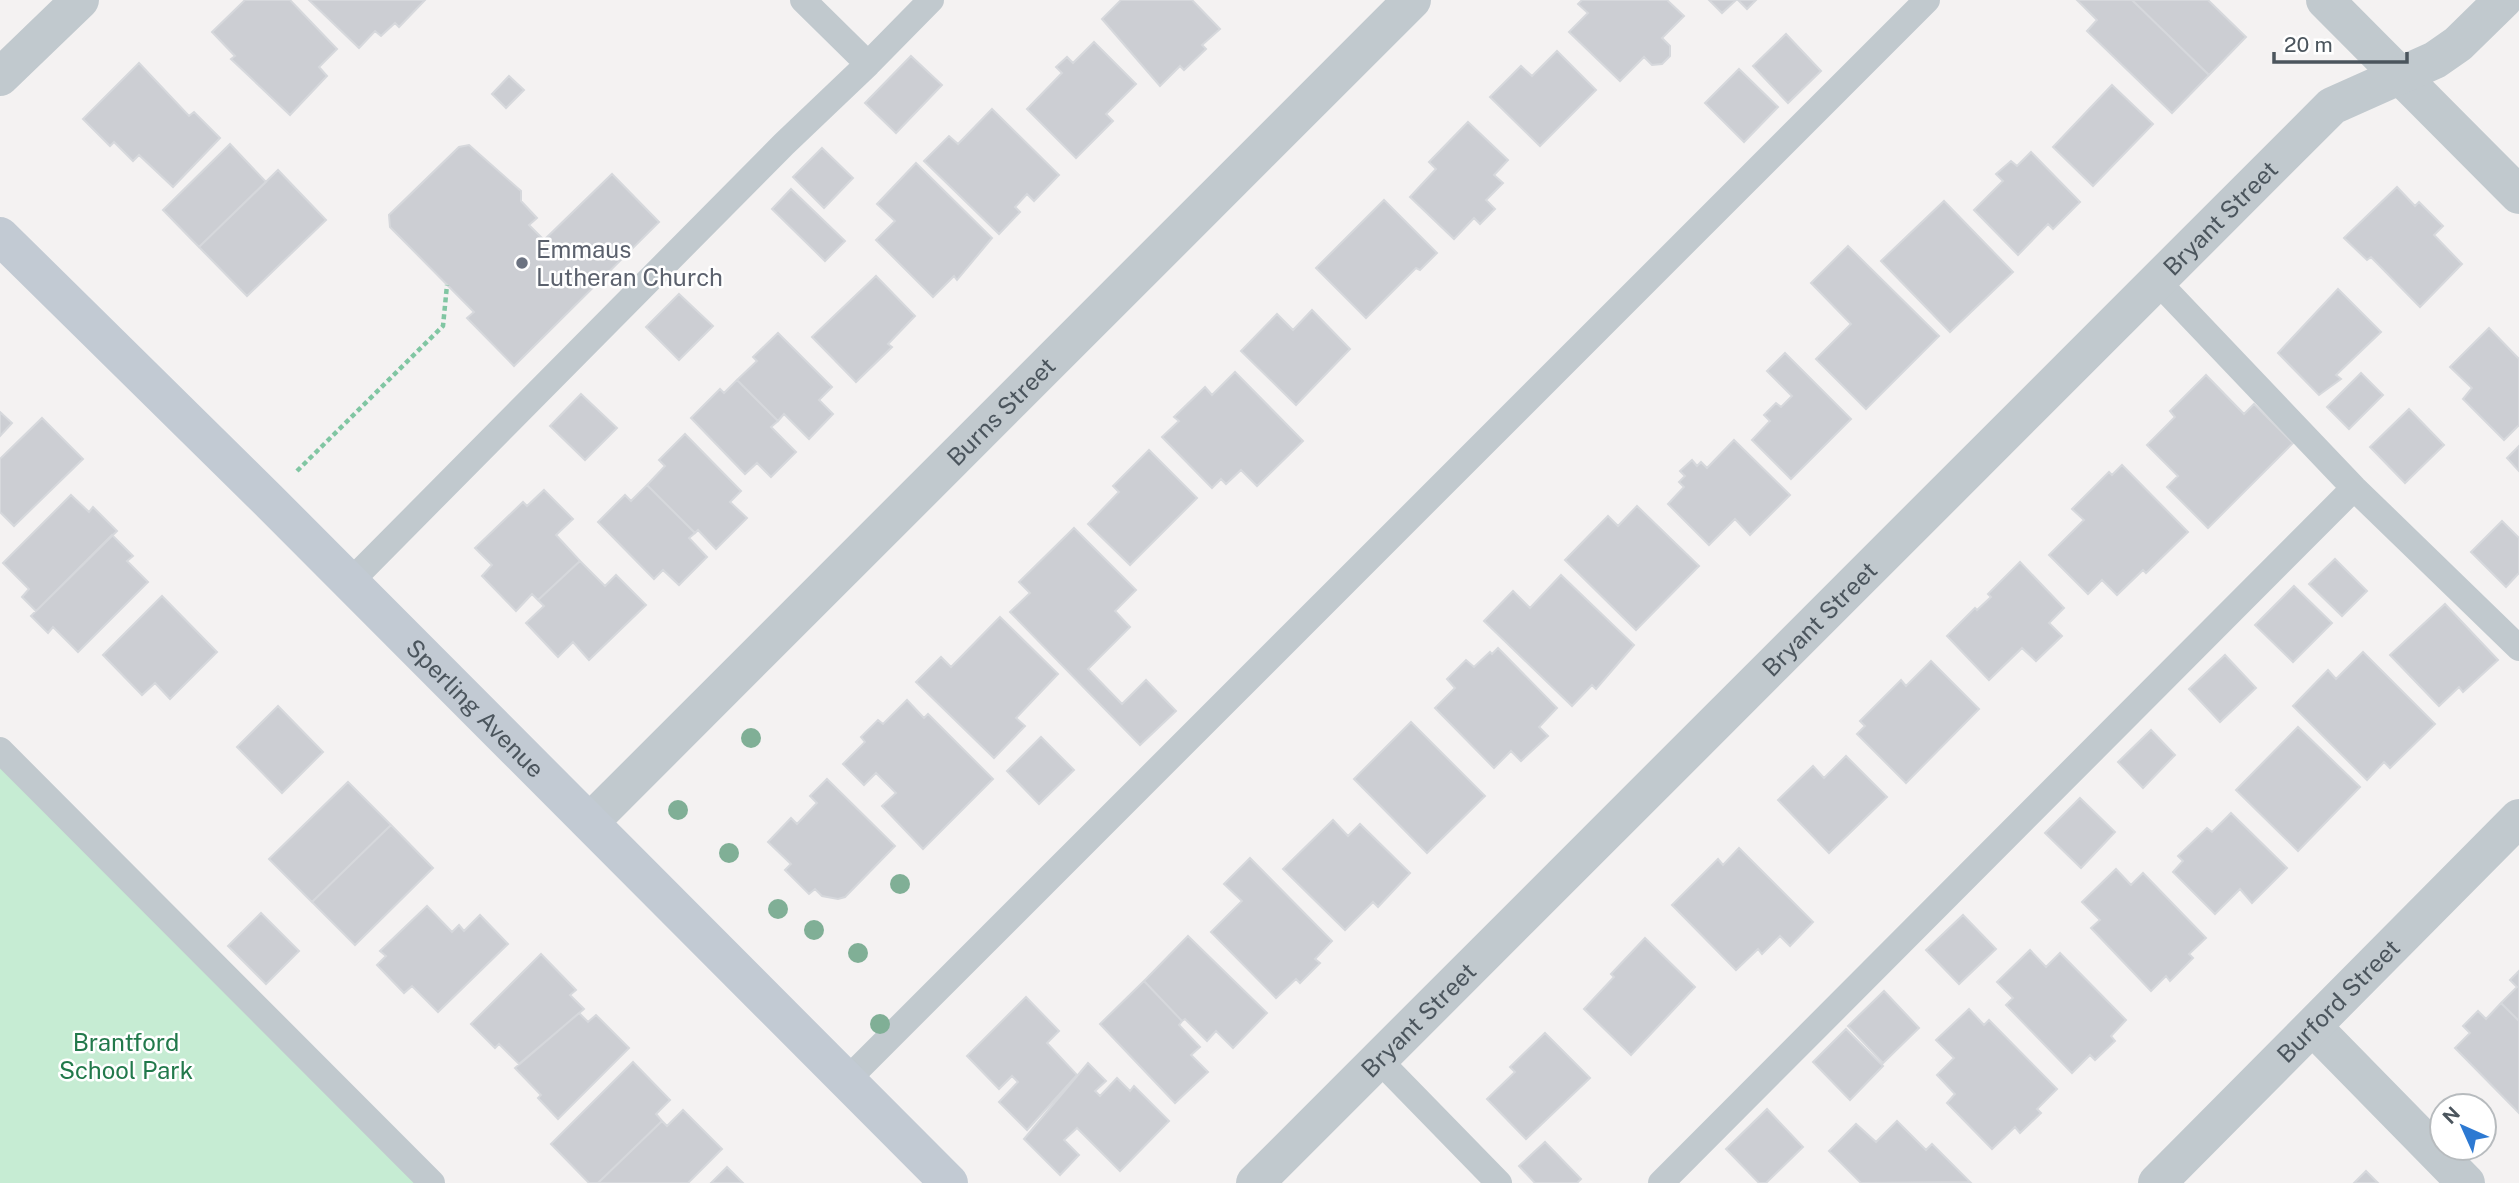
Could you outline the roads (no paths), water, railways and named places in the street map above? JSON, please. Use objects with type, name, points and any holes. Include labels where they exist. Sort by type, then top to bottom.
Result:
[{"type":"street","points":[[0,77],[80,0]]},
{"type":"street","name":"Burns Street","points":[[590,822],[1412,0]]},
{"type":"street","points":[[2325,0],[2519,195]]},
{"type":"street","name":"Bryant Street","points":[[1255,1183],[2156,279],[2332,106],[2435,60],[2458,44],[2503,0]]},
{"type":"street","name":"Sperling Avenue","points":[[0,236],[268,500],[949,1183]]},
{"type":"street","name":"Burford Street","points":[[2157,1183],[2519,818]]},
{"type":"street","points":[[2313,1027],[2466,1183]]},
{"type":"lane","points":[[803,0],[868,64]]},
{"type":"lane","points":[[350,582],[783,144],[931,0]]},
{"type":"lane","points":[[848,1080],[1927,0]]},
{"type":"lane","points":[[2156,279],[2354,488],[2519,648]]},
{"type":"lane","points":[[1661,1183],[2354,488]]},
{"type":"lane","points":[[0,750],[432,1183]]},
{"type":"lane","points":[[1377,1058],[1499,1183]]},
{"type":"place","name":"Emmaus Lutheran Church","points":[[522,263]]},
{"type":"park label","name":"Brantford School Park","points":[[126,1056]]}]
